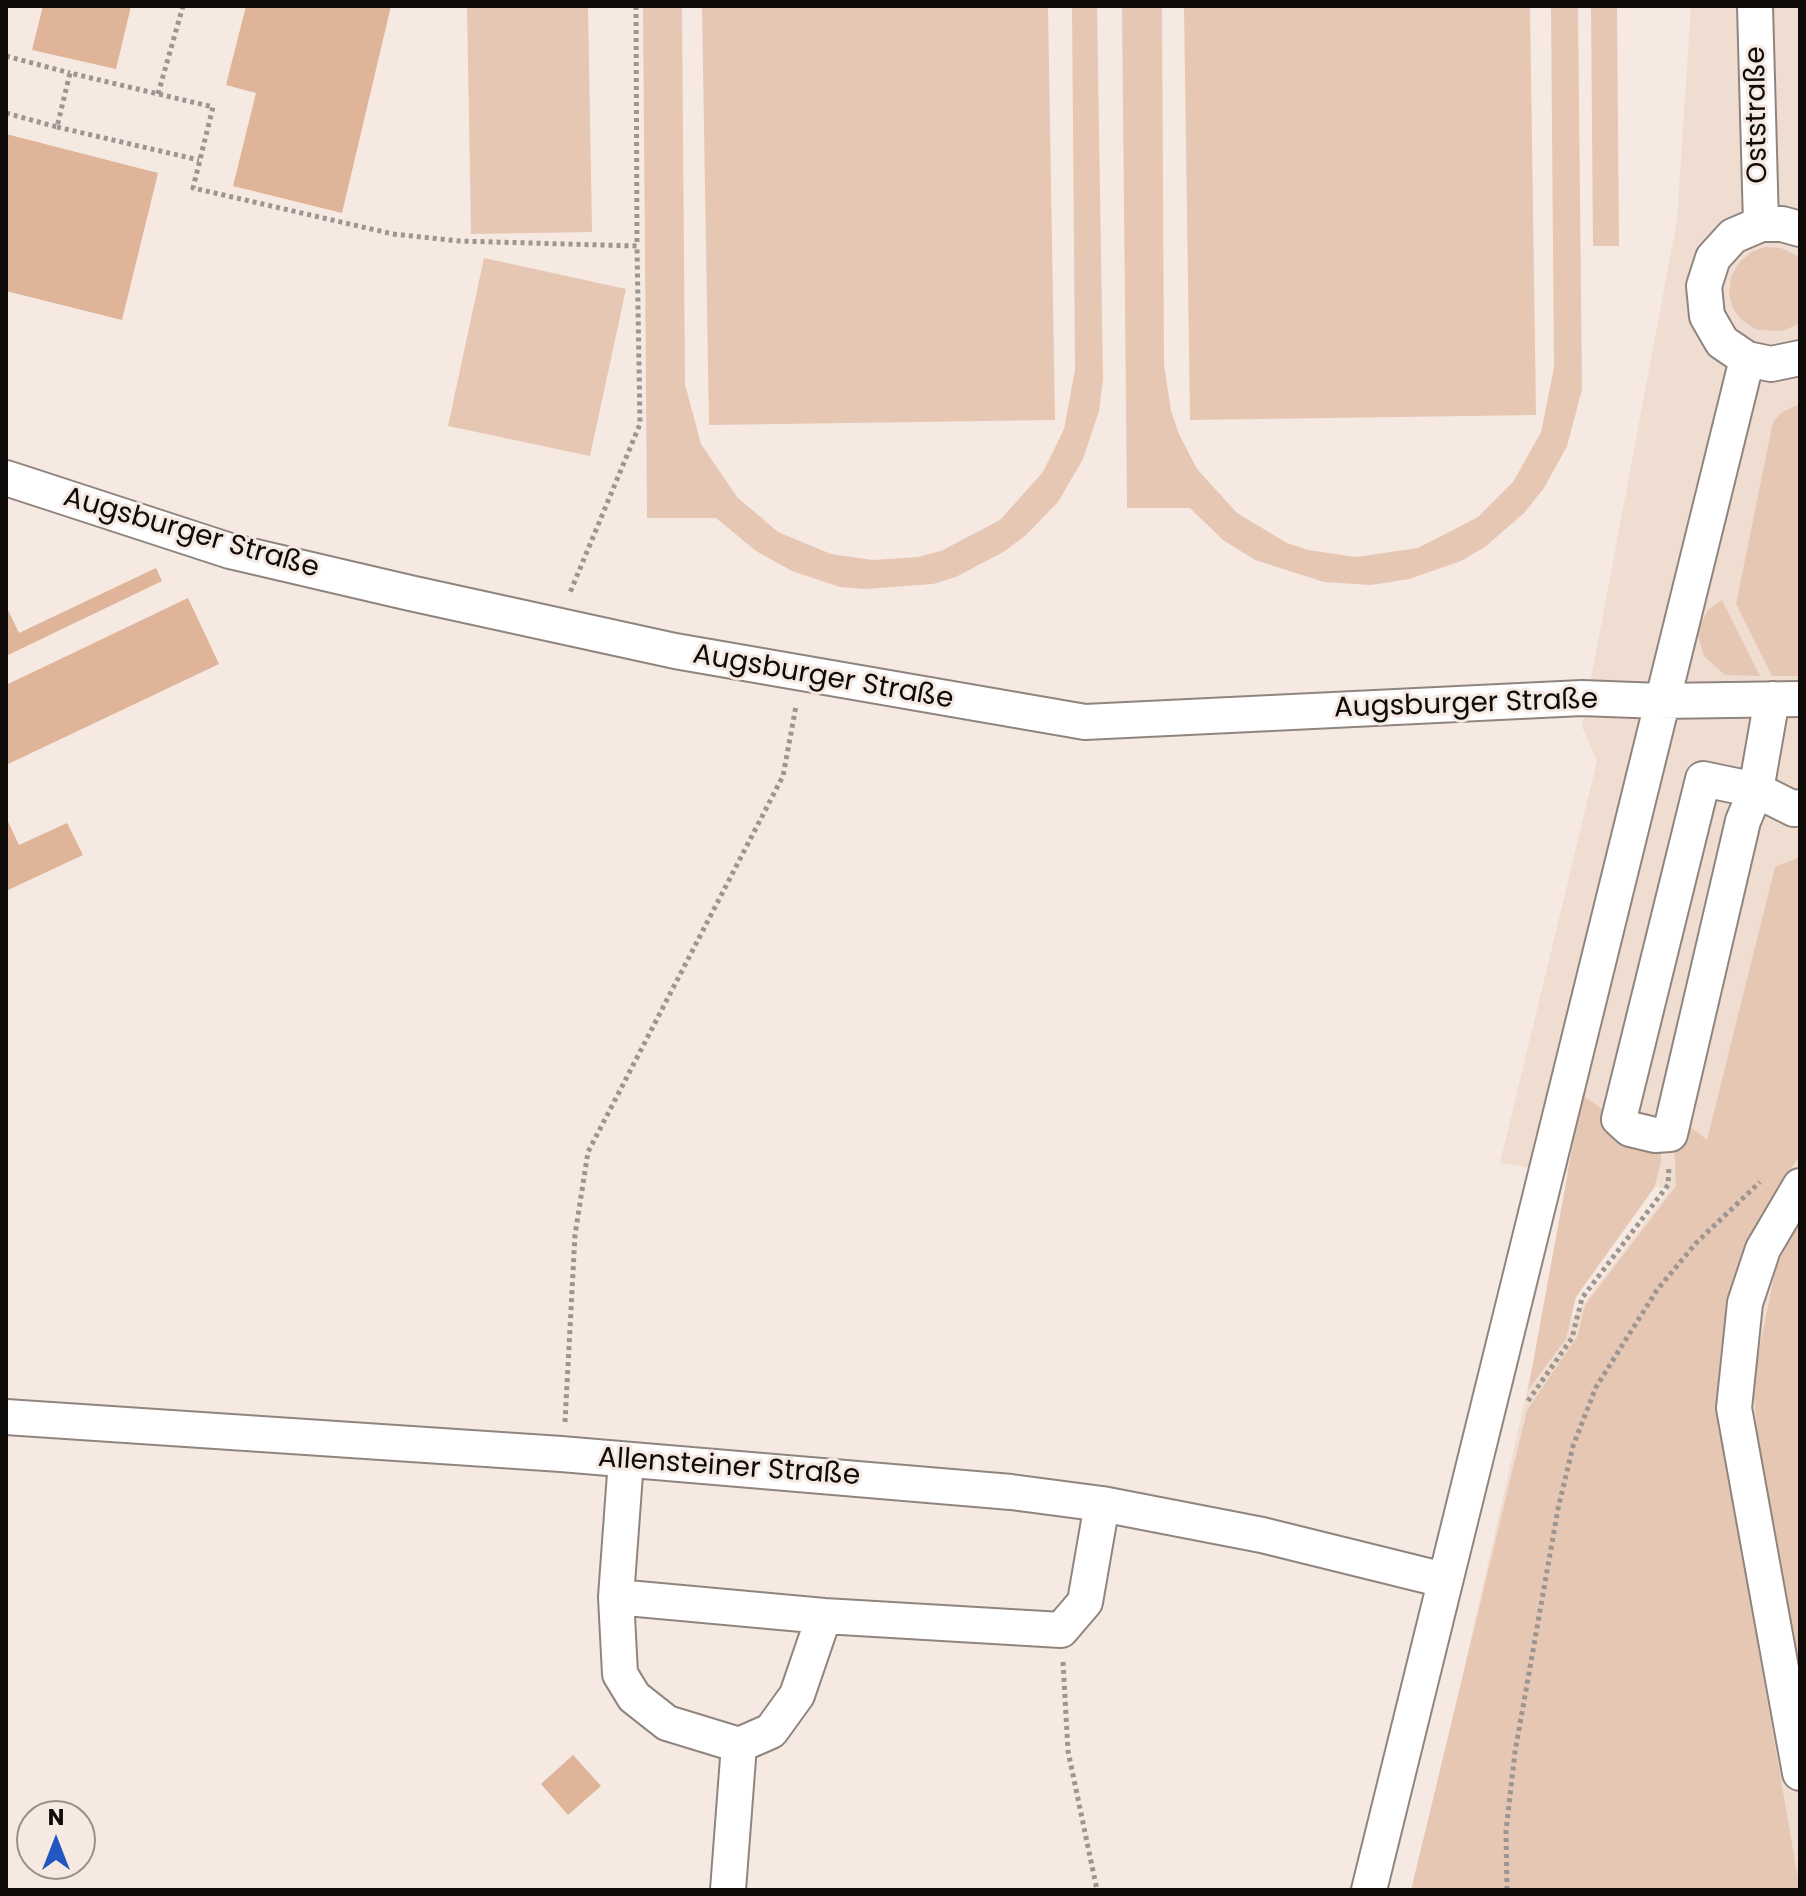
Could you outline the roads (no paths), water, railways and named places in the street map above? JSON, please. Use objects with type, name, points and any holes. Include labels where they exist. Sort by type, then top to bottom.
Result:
[{"type":"lane","name":"Oststraße","points":[[1755,6],[1761,224]]},
{"type":"lane","points":[[1800,229],[1782,224],[1761,224],[1733,236],[1713,258],[1704,286],[1707,316],[1722,342],[1747,359],[1771,364],[1800,358]]},
{"type":"lane","points":[[1369,1890],[1660,701],[1747,359]]},
{"type":"lane","name":"Augsburger Straße","points":[[6,478],[230,551],[556,625],[798,673],[1085,722],[1582,698],[1660,701],[1786,699]]},
{"type":"lane","points":[[1786,699],[1756,790],[1743,821],[1670,1134],[1655,1135],[1630,1129],[1619,1119],[1703,779],[1756,790],[1794,809],[1800,807]]},
{"type":"lane","points":[[1800,1186],[1763,1249],[1745,1303],[1734,1408],[1800,1773]]},
{"type":"lane","name":"Allensteiner Straße","points":[[6,1417],[870,1478],[1102,1504],[1262,1535],[1444,1580]]},
{"type":"lane","points":[[626,1460],[616,1597],[620,1674],[634,1697],[667,1723],[739,1745],[771,1731],[797,1695],[824,1616]]},
{"type":"lane","points":[[616,1597],[824,1616],[1061,1630],[1085,1602],[1102,1504]]},
{"type":"lane","points":[[728,1890],[739,1745]]}]
